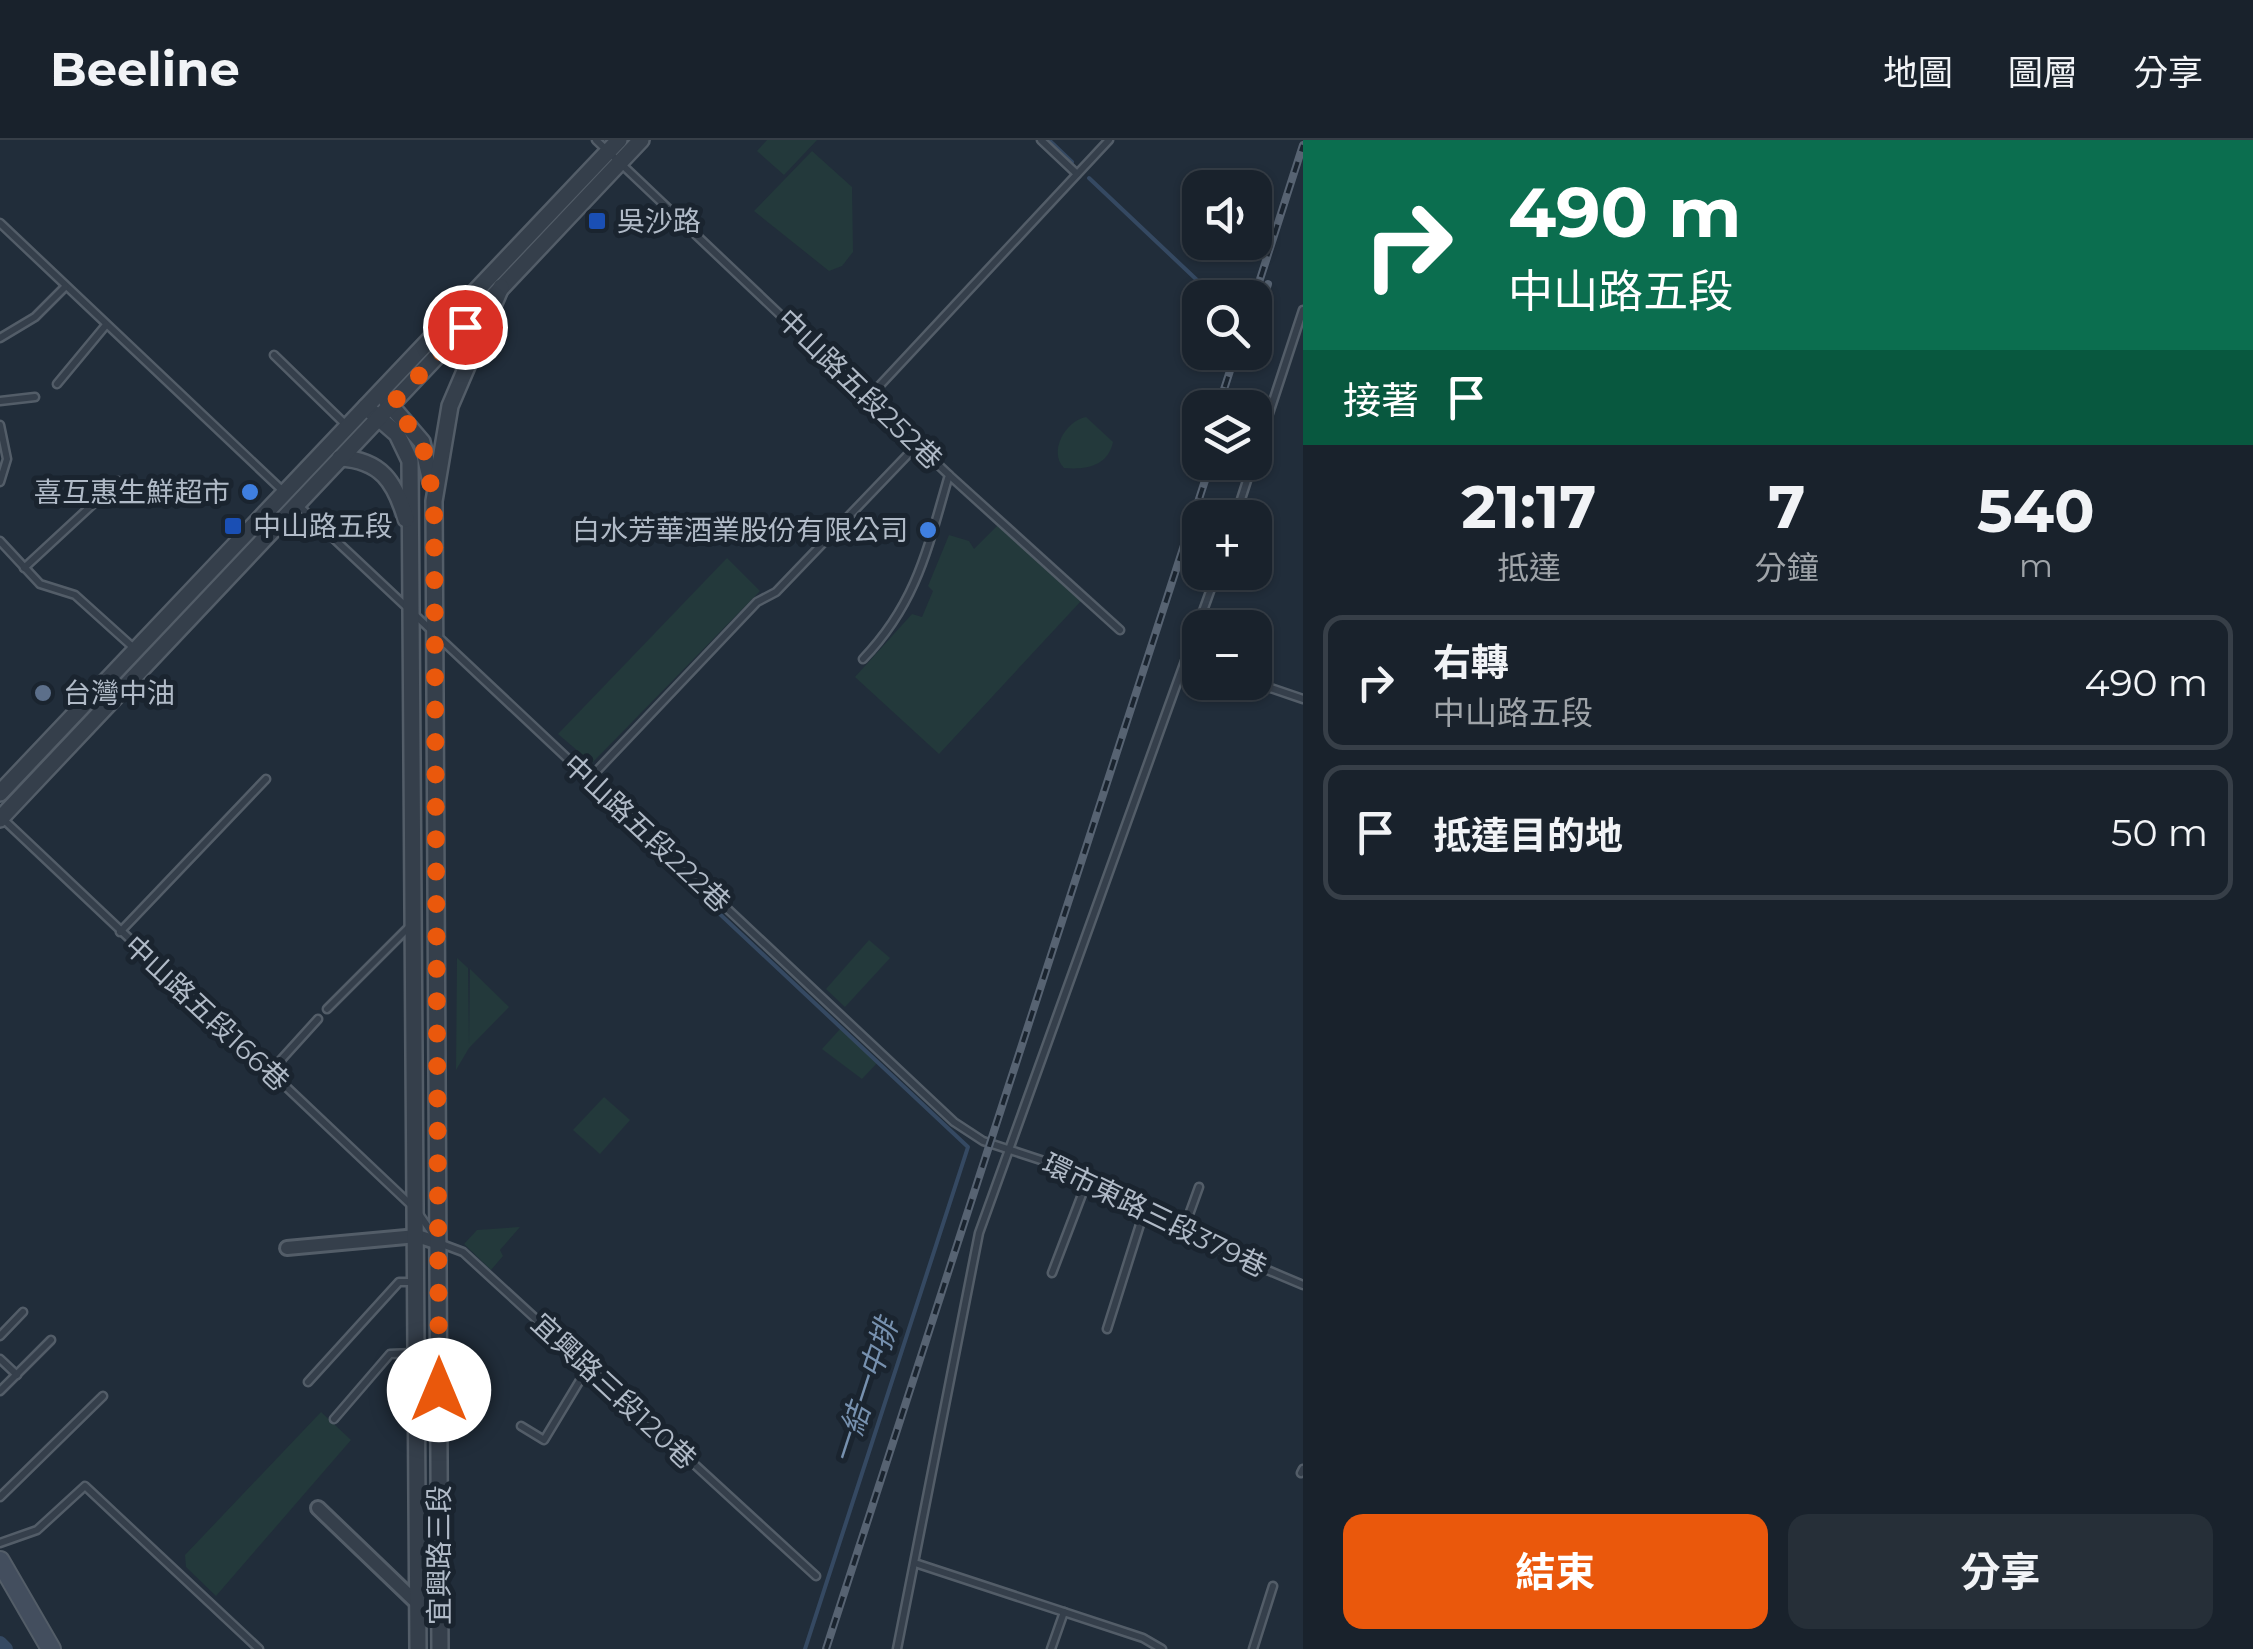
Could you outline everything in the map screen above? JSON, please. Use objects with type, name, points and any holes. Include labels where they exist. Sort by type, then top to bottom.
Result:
[{"type":"main road","points":[[2,1568],[51,1649]]},
{"type":"street","points":[[0,817],[148,661],[290,498],[347,426],[611,148],[641,140]]},
{"type":"street","points":[[0,793],[135,649],[290,498],[340,458],[387,411],[501,288],[611,148]]},
{"type":"street","name":"宜興路三段","points":[[440,1649],[434,501],[450,406],[501,288]]},
{"type":"street","name":"宜興路三段","points":[[378,394],[410,462],[418,1649]]},
{"type":"street","name":"宜興路三段","points":[[366,407],[387,411],[422,442],[434,501]]},
{"type":"street","name":"宜興路三段","points":[[340,458],[376,464],[388,476],[410,533]]},
{"type":"street","points":[[287,1248],[417,1236],[439,1243]]},
{"type":"street","points":[[318,1508],[418,1604],[439,1612]]},
{"type":"lane","points":[[1040,140],[1077,174]]},
{"type":"lane","points":[[869,397],[1109,140]]},
{"type":"lane","name":"中山路五段252巷","points":[[611,148],[949,475],[918,583],[891,630],[863,659]]},
{"type":"lane","name":"中山路五段222巷","points":[[1,225],[954,1122],[983,1140],[1008,1147]]},
{"type":"lane","points":[[0,338],[34,318],[66,286]]},
{"type":"lane","points":[[1272,410],[1300,331],[1303,310]]},
{"type":"lane","points":[[57,384],[106,325]]},
{"type":"lane","points":[[274,355],[347,426]]},
{"type":"lane","points":[[0,401],[35,396]]},
{"type":"lane","points":[[0,425],[7,459],[0,482]]},
{"type":"lane","points":[[589,779],[756,602],[776,592],[918,444]]},
{"type":"lane","points":[[949,475],[1120,630]]},
{"type":"lane","points":[[24,568],[118,481]]},
{"type":"lane","points":[[0,541],[40,584],[76,594],[148,661]]},
{"type":"lane","points":[[897,1649],[918,1564],[979,1233],[1182,677]]},
{"type":"lane","points":[[1272,688],[1303,699]]},
{"type":"lane","points":[[120,932],[266,779]]},
{"type":"lane","name":"中山路五段166巷","points":[[0,817],[414,1208]]},
{"type":"lane","points":[[327,1009],[416,920]]},
{"type":"lane","points":[[270,1072],[318,1019]]},
{"type":"lane","name":"環市東路三段379巷","points":[[1008,1147],[1053,1164],[1182,1234],[1303,1285]]},
{"type":"lane","points":[[1052,1273],[1086,1184]]},
{"type":"lane","points":[[1182,1234],[1199,1187]]},
{"type":"lane","name":"宜興路三段120巷","points":[[414,1208],[439,1243],[463,1252],[816,1576]]},
{"type":"lane","points":[[1107,1328],[1143,1215]]},
{"type":"lane","points":[[308,1382],[399,1282],[415,1282]]},
{"type":"lane","points":[[0,1336],[23,1312]]},
{"type":"lane","points":[[0,1392],[51,1340]]},
{"type":"lane","points":[[334,1418],[390,1354],[416,1354]]},
{"type":"lane","points":[[0,1359],[17,1374]]},
{"type":"lane","points":[[521,1426],[544,1440],[588,1368]]},
{"type":"lane","points":[[0,1497],[103,1396]]},
{"type":"lane","points":[[0,1542],[37,1530],[85,1486],[259,1649]]},
{"type":"lane","points":[[918,1564],[1143,1638],[1162,1649]]},
{"type":"lane","points":[[1253,1649],[1273,1586]]},
{"type":"lane","points":[[1052,1649],[1064,1612]]},
{"type":"green space","points":[[767,140],[817,140],[784,175],[757,151]]},
{"type":"green space","points":[[812,151],[852,187],[853,252],[842,266],[829,271],[754,211]]},
{"type":"green space","points":[[1086,417],[1113,442],[1110,450],[1095,465],[1064,468],[1058,454],[1061,438],[1071,424]]},
{"type":"green space","points":[[998,525],[1081,601],[939,754],[855,677],[912,614],[922,617],[933,591],[928,586],[949,535],[969,541],[974,549]]},
{"type":"green space","points":[[727,558],[760,591],[592,763],[558,734]]},
{"type":"green space","points":[[869,940],[890,958],[845,1007],[826,989]]},
{"type":"green space","points":[[457,958],[468,968],[469,1045],[470,969],[509,1007],[469,1048],[456,1070]]},
{"type":"green space","points":[[841,1028],[878,1062],[862,1079],[822,1049]]},
{"type":"green space","points":[[604,1097],[630,1120],[600,1154],[573,1130]]},
{"type":"green space","points":[[520,1227],[500,1250],[503,1256],[491,1270],[464,1244],[477,1230]]},
{"type":"green space","points":[[321,1412],[351,1440],[216,1596],[186,1567],[185,1555]]},
{"type":"waterway","points":[[1049,140],[1072,162]]},
{"type":"waterway","points":[[1089,178],[1197,280]]},
{"type":"waterway","name":"一結一中排","points":[[608,809],[968,1147],[805,1649]]},
{"type":"waterway","points":[[0,1643],[6,1649]]},
{"type":"railway","points":[[1260,280],[1303,145]]},
{"type":"railway","points":[[1224,390],[1230,370]]},
{"type":"railway","points":[[826,1649],[1205,480]]},
{"type":"place","name":"吳沙路","points":[[597,221]]},
{"type":"place","name":"喜互惠生鮮超市","points":[[250,492]]},
{"type":"place","name":"中山路五段","points":[[233,526]]},
{"type":"place","name":"白水芳華酒業股份有限公司","points":[[928,530]]},
{"type":"place","name":"台灣中油","points":[[43,693]]},
{"type":"route","points":[[439,1390],[434,501],[422,442],[392,404],[465,327]]}]
